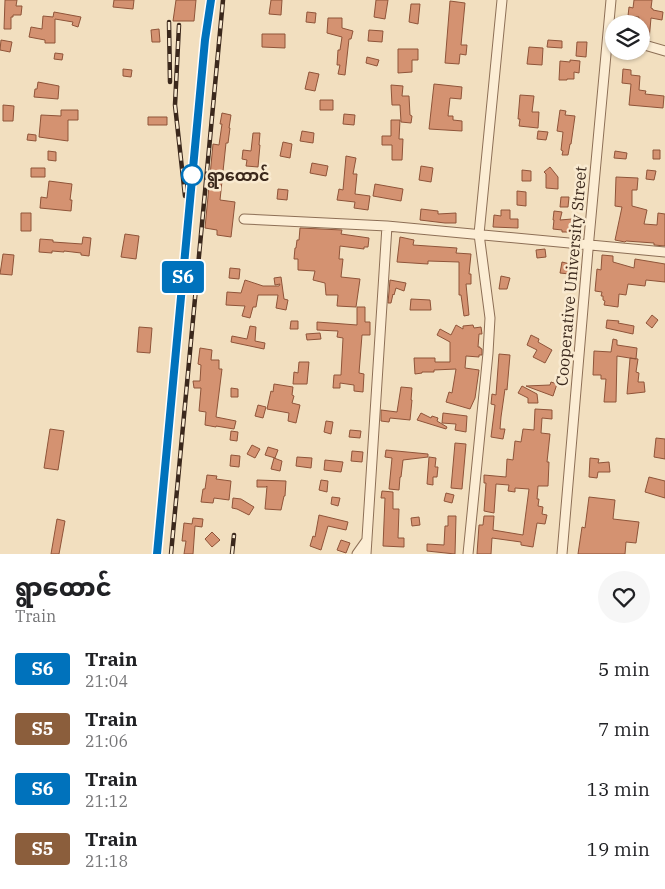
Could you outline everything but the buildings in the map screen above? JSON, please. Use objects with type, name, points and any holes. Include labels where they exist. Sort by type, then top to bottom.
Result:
[{"type":"street","points":[[468,554],[490,318],[479,234],[502,0]]},
{"type":"street","name":"Cooperative University Street","points":[[611,0],[611,15]]},
{"type":"street","points":[[650,47],[665,51]]},
{"type":"street","name":"Cooperative University Street","points":[[562,554],[588,244],[607,60]]},
{"type":"street","points":[[244,220],[387,226],[665,252]]},
{"type":"street","points":[[366,554],[387,226]]},
{"type":"street","points":[[357,554],[367,540]]},
{"type":"railway","points":[[157,554],[205,40],[212,0]]},
{"type":"railway","points":[[171,554],[223,0]]},
{"type":"railway","points":[[169,22],[170,82]]},
{"type":"railway","points":[[179,25],[175,105],[185,196]]},
{"type":"railway","points":[[232,554],[234,535]]},
{"type":"train","name":"S6","points":[[157,554],[206,29],[211,0]]},
{"type":"place","name":"ရွာထောင်","points":[[192,175]]}]
